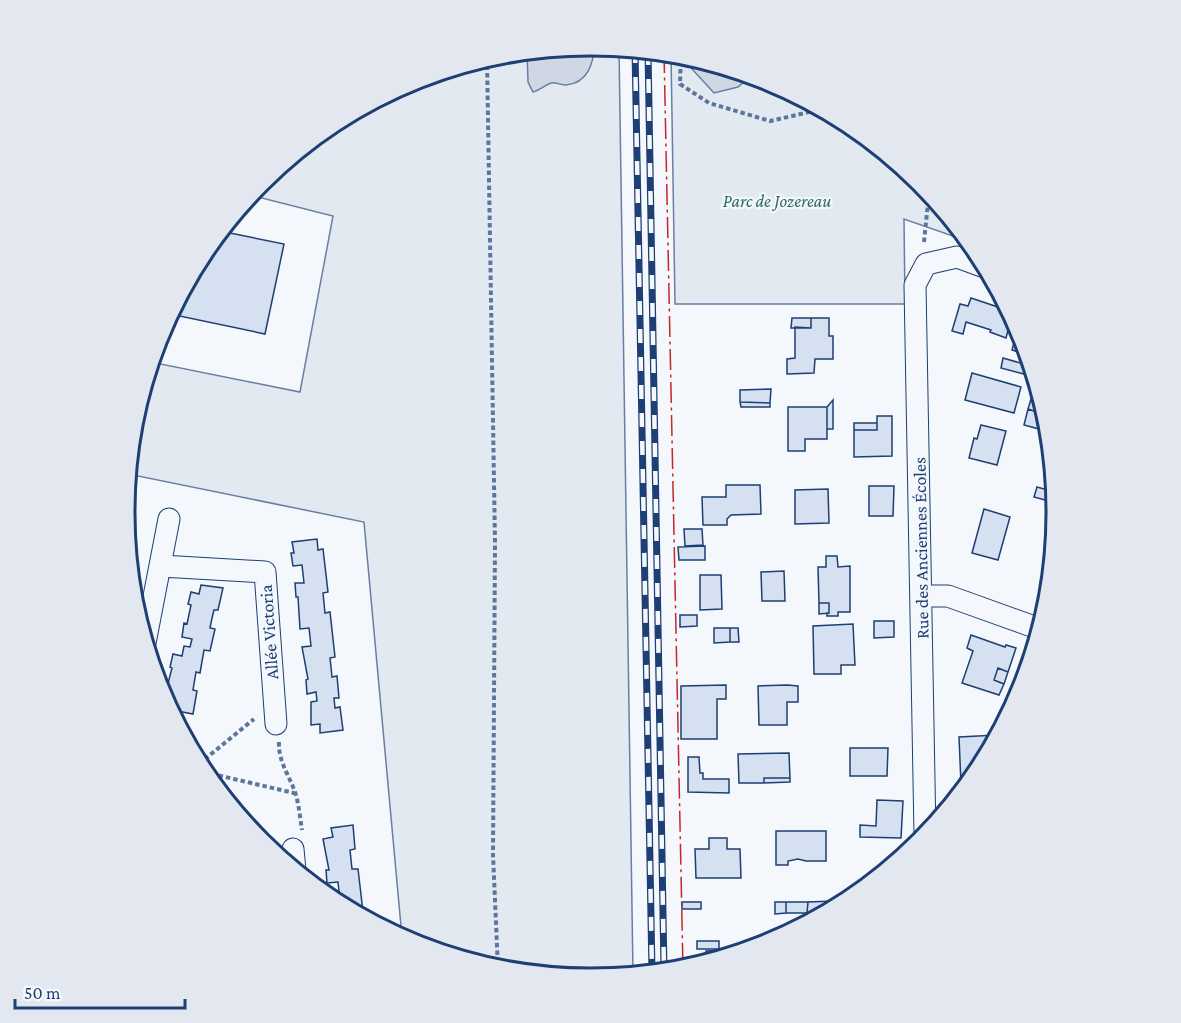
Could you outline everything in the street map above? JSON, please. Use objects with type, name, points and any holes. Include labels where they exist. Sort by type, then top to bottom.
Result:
[{"type":"street","points":[[926,264],[957,257],[973,263]]},
{"type":"street","name":"Rue des Anciennes Écoles","points":[[925,821],[915,285],[926,264]]},
{"type":"street","points":[[149,625],[169,519]]},
{"type":"street","name":"Allée Victoria","points":[[161,566],[265,572],[276,724]]},
{"type":"street","points":[[922,596],[948,596],[1032,626]]},
{"type":"path","points":[[681,64],[680,84],[709,103],[770,121],[809,112]]},
{"type":"path","points":[[488,67],[495,542],[493,854],[498,958]]},
{"type":"path","points":[[926,264],[923,237],[927,205]]},
{"type":"path","points":[[207,758],[274,702]]},
{"type":"path","points":[[276,724],[280,735],[279,750],[295,794],[302,833],[295,858]]},
{"type":"path","points":[[219,776],[295,794]]},
{"type":"green space","points":[[561,56],[619,56],[633,966],[590,968],[531,964],[472,952],[401,926],[364,522],[136,476],[143,423],[159,364],[300,392],[333,216],[260,198],[290,169],[337,132],[416,90],[472,71],[531,59]]},
{"type":"green space","name":"Parc de Jozereau","points":[[671,63],[709,71],[765,90],[844,132],[913,189],[954,236],[904,219],[905,304],[675,304]]},
{"type":"shaded area","points":[[593,56],[588,71],[580,81],[566,85],[551,83],[533,92],[528,82],[527,60]]},
{"type":"shaded area","points":[[692,67],[709,71],[743,82],[738,87],[714,93]]},
{"type":"building","points":[[230,233],[284,244],[265,334],[179,316],[211,258]]},
{"type":"building","points":[[971,298],[997,307],[1008,329],[1006,338],[990,332],[991,330],[966,322],[963,334],[952,331],[960,304],[968,306]]},
{"type":"building","points":[[792,318],[811,318],[811,328],[791,328]]},
{"type":"building","points":[[811,318],[829,318],[829,336],[833,336],[833,359],[815,359],[814,373],[787,374],[787,359],[795,358],[795,327],[811,328]]},
{"type":"building","points":[[1003,358],[1021,363],[1024,373],[1024,374],[1001,368]]},
{"type":"building","points":[[972,373],[1021,387],[1014,413],[965,400]]},
{"type":"building","points":[[771,389],[770,403],[740,402],[740,390]]},
{"type":"building","points":[[1032,397],[1035,411],[1028,409]]},
{"type":"building","points":[[833,400],[833,429],[827,429],[827,407]]},
{"type":"building","points":[[740,402],[770,403],[770,407],[741,407]]},
{"type":"building","points":[[788,407],[827,407],[827,439],[805,439],[805,451],[788,451]]},
{"type":"building","points":[[1028,409],[1035,411],[1039,429],[1024,425]]},
{"type":"building","points":[[877,416],[892,416],[892,456],[854,457],[854,430],[877,430]]},
{"type":"building","points":[[854,423],[877,423],[877,430],[854,430]]},
{"type":"building","points":[[981,425],[1006,431],[997,465],[969,458],[974,438],[977,439]]},
{"type":"building","points":[[726,485],[760,485],[761,514],[731,515],[727,519],[727,525],[703,525],[702,497],[726,497]]},
{"type":"building","points":[[869,486],[894,486],[893,516],[869,516]]},
{"type":"building","points":[[1037,487],[1046,490],[1046,500],[1034,497]]},
{"type":"building","points":[[828,489],[829,523],[795,524],[795,490]]},
{"type":"building","points":[[984,509],[1010,517],[998,560],[972,553]]},
{"type":"building","points":[[684,529],[702,529],[703,545],[685,546]]},
{"type":"building","points":[[317,539],[318,550],[323,549],[328,592],[323,593],[325,613],[330,612],[335,657],[330,658],[332,677],[337,676],[339,698],[334,698],[335,708],[340,707],[343,730],[320,733],[320,724],[311,725],[311,702],[317,701],[316,692],[307,694],[306,680],[308,679],[302,647],[311,646],[309,628],[300,629],[298,597],[296,597],[295,583],[304,583],[302,565],[293,566],[291,553],[294,553],[292,542]]},
{"type":"building","points":[[705,546],[705,560],[679,560],[678,547]]},
{"type":"building","points":[[826,556],[837,556],[838,567],[850,566],[850,612],[838,612],[838,616],[827,616],[829,603],[819,603],[818,567],[826,567]]},
{"type":"building","points":[[784,571],[785,601],[762,601],[761,572]]},
{"type":"building","points":[[700,575],[721,575],[722,609],[700,610]]},
{"type":"building","points":[[201,585],[223,588],[218,610],[214,610],[212,618],[210,628],[215,629],[210,651],[204,650],[200,673],[196,672],[193,690],[197,691],[193,714],[181,712],[168,683],[173,654],[182,656],[184,646],[190,647],[192,639],[182,637],[184,623],[187,624],[191,592],[199,594]]},
{"type":"building","points":[[819,603],[829,603],[829,613],[819,614]]},
{"type":"building","points":[[680,615],[697,615],[697,626],[680,627]]},
{"type":"building","points":[[874,621],[894,621],[894,637],[874,638]]},
{"type":"building","points":[[853,624],[855,665],[841,665],[841,674],[814,674],[813,626]]},
{"type":"building","points":[[714,628],[730,628],[730,642],[714,643]]},
{"type":"building","points":[[730,628],[738,628],[739,642],[730,642]]},
{"type":"building","points":[[971,635],[1005,647],[1006,645],[1016,648],[1008,672],[998,668],[994,680],[1004,684],[999,695],[962,683],[973,651],[967,648]]},
{"type":"building","points":[[998,668],[1008,672],[1004,684],[994,680]]},
{"type":"building","points":[[726,685],[726,699],[717,699],[717,739],[681,739],[681,686]]},
{"type":"building","points":[[758,686],[798,686],[798,702],[787,702],[787,725],[759,725]]},
{"type":"building","points":[[987,736],[961,777],[959,737]]},
{"type":"building","points":[[850,748],[888,748],[887,776],[850,776]]},
{"type":"building","points":[[789,753],[790,778],[764,778],[764,783],[739,783],[738,754]]},
{"type":"building","points":[[688,757],[699,757],[700,773],[703,773],[703,779],[729,779],[729,793],[688,792]]},
{"type":"building","points":[[764,778],[790,778],[790,782],[764,783]]},
{"type":"building","points":[[877,800],[903,801],[901,838],[860,837],[860,825],[876,826]]},
{"type":"building","points":[[353,825],[355,849],[350,850],[352,869],[358,869],[362,906],[339,892],[338,882],[327,883],[326,870],[329,870],[323,839],[333,837],[331,828]]},
{"type":"building","points":[[776,831],[826,831],[826,861],[798,859],[788,861],[788,865],[776,865]]},
{"type":"building","points":[[709,838],[727,838],[727,849],[740,849],[741,878],[696,878],[695,849],[709,849]]},
{"type":"building","points":[[827,901],[807,912],[808,902]]},
{"type":"building","points":[[682,902],[701,902],[701,909],[682,909]]},
{"type":"building","points":[[775,902],[786,902],[786,913],[775,914]]},
{"type":"building","points":[[786,902],[808,902],[806,913],[786,913]]},
{"type":"building","points":[[697,941],[719,941],[719,949],[697,949]]},
{"type":"railway","points":[[635,58],[652,964]]},
{"type":"railway","points":[[648,59],[664,962]]},
{"type":"power","points":[[664,61],[683,958]]}]
